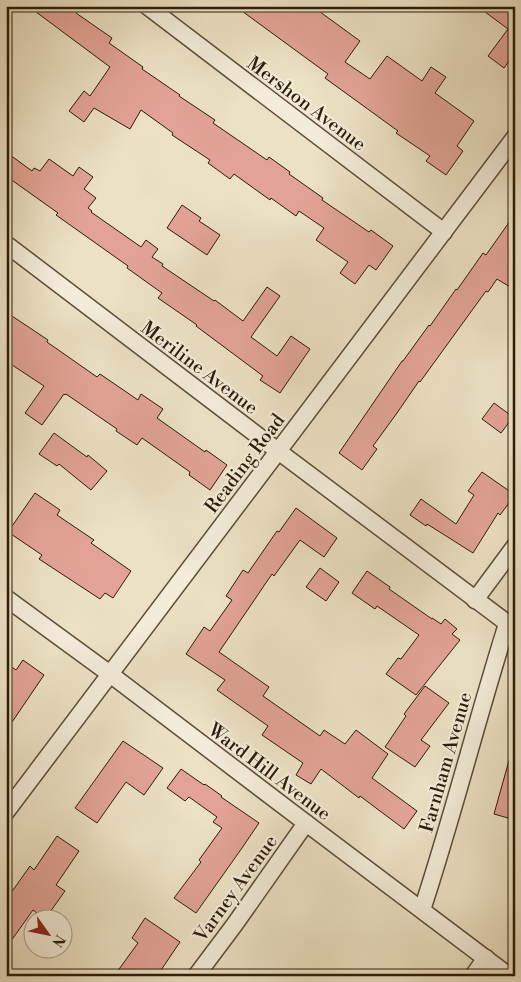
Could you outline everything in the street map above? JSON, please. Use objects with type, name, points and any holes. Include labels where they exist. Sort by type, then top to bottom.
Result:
[{"type":"street","name":"Mershon Avenue","points":[[147,6],[444,232]]},
{"type":"street","name":"Reading Road","points":[[6,812],[515,137]]},
{"type":"street","name":"Meriline Avenue","points":[[6,244],[511,627]]},
{"type":"street","points":[[475,600],[515,546]]},
{"type":"street","name":"Ward Hill Avenue","points":[[6,598],[110,674],[509,976]]},
{"type":"street","name":"Farnham Avenue","points":[[422,910],[437,866],[492,672],[511,627]]},
{"type":"street","name":"Varney Avenue","points":[[196,976],[306,823]]},
{"type":"street","points":[[473,976],[486,958]]},
{"type":"building","points":[[28,6],[69,6],[112,38],[109,43],[143,67],[142,69],[215,120],[213,123],[267,160],[269,157],[323,198],[322,200],[393,246],[376,270],[369,265],[355,284],[340,273],[348,262],[316,240],[324,228],[299,211],[296,216],[234,174],[230,179],[208,163],[210,160],[172,135],[173,133],[141,110],[130,129],[94,108],[84,122],[69,111],[84,91],[90,96],[110,67]]},
{"type":"building","points":[[235,6],[312,6],[360,41],[345,62],[370,79],[387,56],[422,81],[431,67],[446,77],[435,93],[474,121],[457,146],[463,151],[446,175],[426,161],[430,156],[396,133],[398,131],[325,78],[328,74]]},
{"type":"building","points":[[477,6],[515,6],[515,53],[504,68],[488,56],[508,29]]},
{"type":"building","points":[[6,152],[32,171],[34,168],[40,171],[49,159],[73,176],[79,167],[93,177],[84,189],[96,198],[88,208],[91,212],[141,247],[146,240],[158,249],[152,257],[163,264],[162,266],[215,300],[243,321],[267,287],[280,296],[251,337],[277,356],[291,336],[310,349],[280,393],[260,380],[263,376],[197,325],[158,298],[162,293],[127,268],[128,266],[56,215],[58,213],[6,176]]},
{"type":"building","points":[[182,205],[201,218],[199,221],[220,235],[207,255],[167,228]]},
{"type":"building","points":[[515,214],[515,290],[497,279],[488,292],[486,291],[373,446],[377,449],[362,470],[339,453],[402,361],[483,253],[486,255]]},
{"type":"building","points":[[6,312],[48,340],[47,342],[97,377],[100,374],[138,400],[141,394],[163,409],[157,418],[227,465],[210,490],[189,475],[190,472],[142,438],[137,445],[66,394],[64,394],[42,425],[25,413],[44,386],[6,361]]},
{"type":"building","points":[[494,403],[513,417],[501,433],[482,419]]},
{"type":"building","points":[[54,433],[87,457],[88,455],[107,471],[91,490],[59,464],[57,466],[39,454]]},
{"type":"building","points":[[482,472],[515,495],[500,515],[498,513],[473,553],[410,515],[421,499],[456,524],[474,495],[468,491]]},
{"type":"building","points":[[35,493],[60,510],[57,515],[94,540],[91,543],[131,571],[113,598],[105,593],[100,599],[39,559],[42,555],[8,532]]},
{"type":"building","points":[[296,508],[337,538],[324,557],[300,540],[274,576],[272,574],[219,652],[269,687],[263,696],[320,736],[324,730],[345,744],[356,730],[388,754],[372,778],[417,811],[404,829],[321,769],[311,784],[296,775],[303,763],[262,735],[268,726],[217,690],[225,680],[186,654],[204,627],[210,631],[232,600],[226,596],[243,570],[248,573],[277,531],[279,532]]},
{"type":"building","points":[[320,568],[339,582],[326,601],[306,587]]},
{"type":"building","points":[[367,571],[432,619],[441,624],[445,619],[457,629],[452,634],[460,640],[416,695],[386,674],[398,658],[401,659],[419,635],[377,606],[375,609],[352,593]]},
{"type":"building","points":[[23,660],[44,675],[6,731],[6,663],[16,670]]},
{"type":"building","points":[[425,686],[449,703],[421,740],[430,746],[415,767],[385,747],[406,716],[404,714]]},
{"type":"building","points":[[123,741],[163,768],[144,795],[126,782],[97,823],[75,808]]},
{"type":"building","points":[[510,757],[515,757],[515,820],[494,814]]},
{"type":"building","points":[[181,769],[259,823],[196,913],[174,898],[201,862],[199,860],[222,828],[213,822],[217,817],[189,797],[185,801],[167,788]]},
{"type":"building","points":[[57,836],[79,851],[56,885],[65,891],[51,910],[22,910],[22,925],[6,948],[6,900],[30,866],[34,870]]},
{"type":"building","points":[[145,918],[180,942],[157,976],[114,976],[138,943],[132,938]]}]
